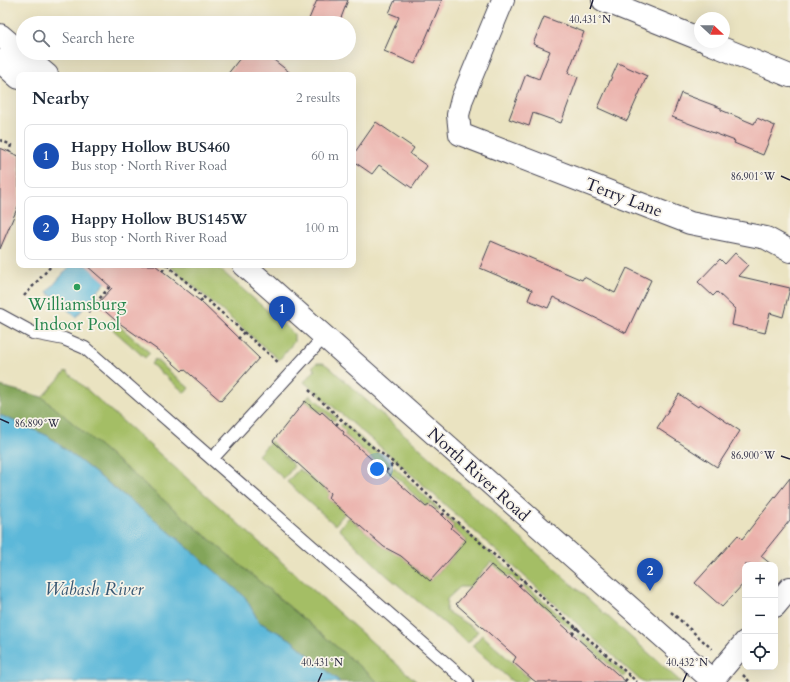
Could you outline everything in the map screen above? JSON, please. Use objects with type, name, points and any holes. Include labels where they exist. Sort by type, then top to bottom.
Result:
[{"type":"street","name":"Terry Lane","points":[[503,0],[462,99],[458,115],[460,134],[690,223],[766,238],[790,251]]},
{"type":"street","points":[[603,0],[694,37]]},
{"type":"street","points":[[0,35],[16,49]]},
{"type":"street","points":[[722,48],[790,76]]},
{"type":"street","points":[[29,60],[43,72]]},
{"type":"street","points":[[0,61],[16,75]]},
{"type":"street","name":"North River Road","points":[[247,268],[712,682]]},
{"type":"street","points":[[778,602],[790,588]]},
{"type":"street","points":[[712,682],[742,646]]},
{"type":"lane","points":[[0,315],[33,333],[64,339],[85,348],[468,682]]},
{"type":"lane","points":[[212,459],[324,337]]},
{"type":"path","points":[[0,140],[11,145],[9,152]]},
{"type":"path","points":[[24,296],[49,268]]},
{"type":"path","points":[[170,268],[281,364]]},
{"type":"path","points":[[88,312],[111,285]]},
{"type":"path","points":[[200,301],[204,298]]},
{"type":"path","points":[[238,339],[244,332]]},
{"type":"path","points":[[309,390],[394,463],[446,512],[578,627],[637,682]]},
{"type":"path","points":[[336,425],[341,419]]},
{"type":"path","points":[[386,471],[394,463]]},
{"type":"path","points":[[442,515],[446,512]]},
{"type":"path","points":[[519,586],[525,580]]},
{"type":"path","points":[[572,634],[578,627]]},
{"type":"path","points":[[625,681],[630,675]]},
{"type":"path","points":[[742,675],[750,682]]},
{"type":"green space","points":[[172,268],[218,268],[294,334],[294,342],[279,360]]},
{"type":"green space","points":[[116,323],[150,353],[145,358],[111,328]]},
{"type":"green space","points":[[155,359],[189,388],[185,393],[151,364]]},
{"type":"green space","points":[[317,363],[323,363],[328,366],[681,682],[642,682],[392,457],[304,382],[315,370],[312,367]]},
{"type":"green space","points":[[66,371],[417,682],[378,682],[42,397]]},
{"type":"green space","points":[[0,386],[42,397],[378,682],[340,682],[290,639],[259,622],[245,597],[159,523],[48,436],[0,415]]},
{"type":"green space","points":[[310,395],[337,418],[334,421],[323,411],[320,412],[305,401]]},
{"type":"green space","points":[[343,423],[390,463],[384,468],[344,434],[346,432],[340,426]]},
{"type":"green space","points":[[271,441],[294,466],[284,479],[258,455]]},
{"type":"green space","points":[[394,467],[439,509],[438,511],[430,503],[427,506],[390,472]]},
{"type":"green space","points":[[299,469],[330,493],[328,498],[345,513],[335,525],[287,482]]},
{"type":"green space","points":[[447,516],[521,579],[518,583],[511,576],[508,577],[491,562],[469,587],[460,587],[447,599],[446,611],[478,631],[468,643],[385,574],[339,529],[349,517],[384,547],[401,556],[430,581],[467,541],[452,528],[454,526],[445,518]]},
{"type":"green space","points":[[525,585],[574,627],[571,630],[523,588]]},
{"type":"green space","points":[[580,633],[626,674],[623,677],[577,636]]},
{"type":"green space","points":[[482,635],[529,678],[525,682],[513,682],[472,646]]},
{"type":"water","name":"Williamsburg Indoor Pool","points":[[68,268],[90,268],[106,282],[76,317],[47,292]]},
{"type":"water","name":"Wabash River","points":[[0,415],[48,436],[159,523],[245,597],[259,622],[290,639],[340,682],[0,682]]},
{"type":"building","points":[[317,0],[348,0],[342,16],[310,16]]},
{"type":"building","points":[[395,0],[442,0],[415,64],[384,51],[399,17],[389,13]]},
{"type":"building","points":[[544,17],[584,32],[568,73],[578,77],[561,123],[533,113],[529,126],[509,119],[526,74],[539,79],[550,51],[533,44]]},
{"type":"building","points":[[239,60],[274,60],[289,72],[229,72]]},
{"type":"building","points":[[618,63],[647,76],[627,121],[598,108]]},
{"type":"building","points":[[681,93],[721,108],[721,110],[754,124],[757,118],[775,126],[763,155],[734,143],[735,141],[672,117]]},
{"type":"building","points":[[376,122],[414,148],[410,154],[427,166],[412,188],[379,165],[372,174],[356,163],[356,151]]},
{"type":"building","points":[[0,148],[16,155],[16,211],[0,249]]},
{"type":"building","points":[[491,241],[582,280],[584,277],[615,293],[627,268],[651,280],[626,333],[553,297],[548,308],[528,300],[532,290],[480,268]]},
{"type":"building","points":[[735,253],[748,265],[738,276],[790,288],[783,317],[770,313],[765,333],[732,325],[735,309],[717,292],[713,296],[698,282],[720,259],[725,264]]},
{"type":"building","points":[[89,268],[159,268],[200,301],[259,358],[221,401],[184,369],[182,371],[159,351],[115,320],[97,304],[112,288]]},
{"type":"building","points":[[679,394],[698,407],[700,404],[740,431],[717,467],[657,428]]},
{"type":"building","points":[[305,401],[320,414],[322,412],[344,432],[343,434],[426,507],[429,505],[442,515],[453,526],[451,528],[466,541],[430,581],[401,556],[384,547],[328,498],[330,493],[273,441]]},
{"type":"building","points":[[790,478],[790,520],[761,556],[768,562],[742,562],[742,585],[722,607],[695,583],[738,535],[742,539]]},
{"type":"building","points":[[491,565],[508,579],[509,577],[626,682],[536,682],[532,679],[513,662],[516,657],[456,604]]},
{"type":"place","name":"Williamsburg Indoor Pool","points":[[77,287]]},
{"type":"place","name":"Happy Hollow BUS460","points":[[282,329]]},
{"type":"place","name":"Happy Hollow BUS145W","points":[[650,591]]}]
